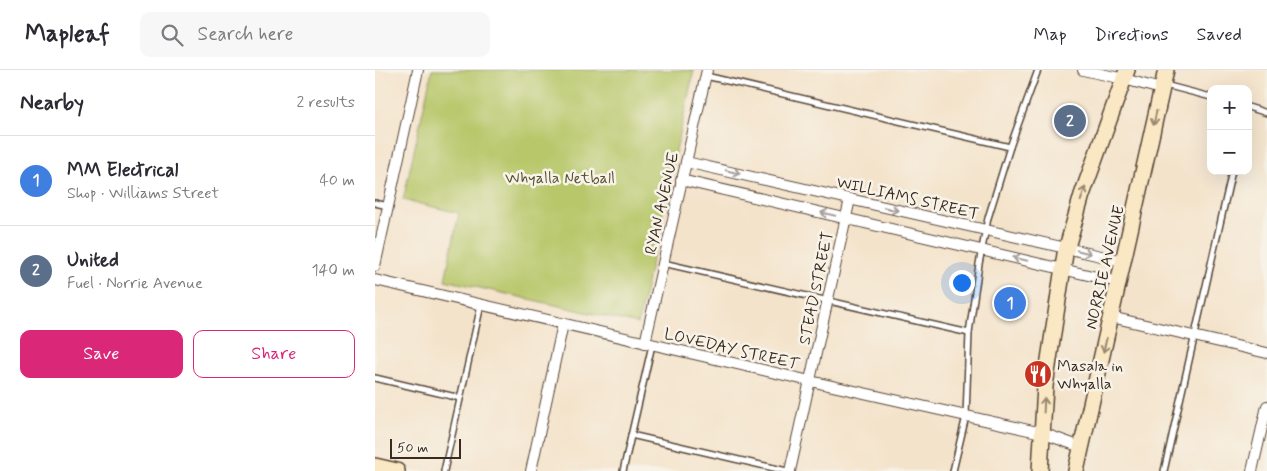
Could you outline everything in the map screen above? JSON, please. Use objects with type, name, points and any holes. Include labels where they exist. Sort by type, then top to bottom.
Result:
[{"type":"main road","points":[[1040,471],[1045,386],[1067,248],[1082,195],[1125,75]]},
{"type":"main road","name":"NORRIE AVENUE","points":[[1076,471],[1163,81]]},
{"type":"main road","points":[[375,466],[397,471]]},
{"type":"street","points":[[375,266],[418,70]]},
{"type":"street","points":[[1083,70],[1163,81]]},
{"type":"street","name":"RYAN AVENUE","points":[[648,344],[663,263],[706,73]]},
{"type":"street","name":"WILLIAMS STREET","points":[[686,162],[1123,261]]},
{"type":"street","points":[[681,180],[1119,282]]},
{"type":"street","name":"STEAD STREET","points":[[788,471],[810,382],[849,199]]},
{"type":"street","name":"LOVEDAY STREET","points":[[375,280],[810,382],[1043,433],[1081,447]]},
{"type":"street","points":[[1111,317],[1267,353]]},
{"type":"street","points":[[531,471],[563,324]]},
{"type":"street","points":[[1252,471],[1267,406]]},
{"type":"lane","points":[[953,471],[966,416],[969,332],[988,218],[1010,147],[1038,70]]},
{"type":"lane","points":[[706,73],[1010,147]]},
{"type":"lane","points":[[1163,81],[1207,97]]},
{"type":"lane","points":[[1252,109],[1267,112]]},
{"type":"lane","points":[[1164,471],[1231,175]]},
{"type":"lane","points":[[375,203],[388,206]]},
{"type":"lane","points":[[663,263],[969,332]]},
{"type":"lane","points":[[444,471],[481,305]]},
{"type":"lane","points":[[623,471],[648,344]]},
{"type":"lane","points":[[375,378],[460,398]]},
{"type":"lane","points":[[631,435],[788,471]]},
{"type":"green space","name":"Whyalla Netball","points":[[432,70],[694,70],[638,324],[445,280],[459,213],[403,200]]},
{"type":"place","name":"United","points":[[1070,121]]},
{"type":"place","name":"MM Electrical","points":[[1010,303]]},
{"type":"place","name":"Masala in Whyalla","points":[[1038,374]]}]
